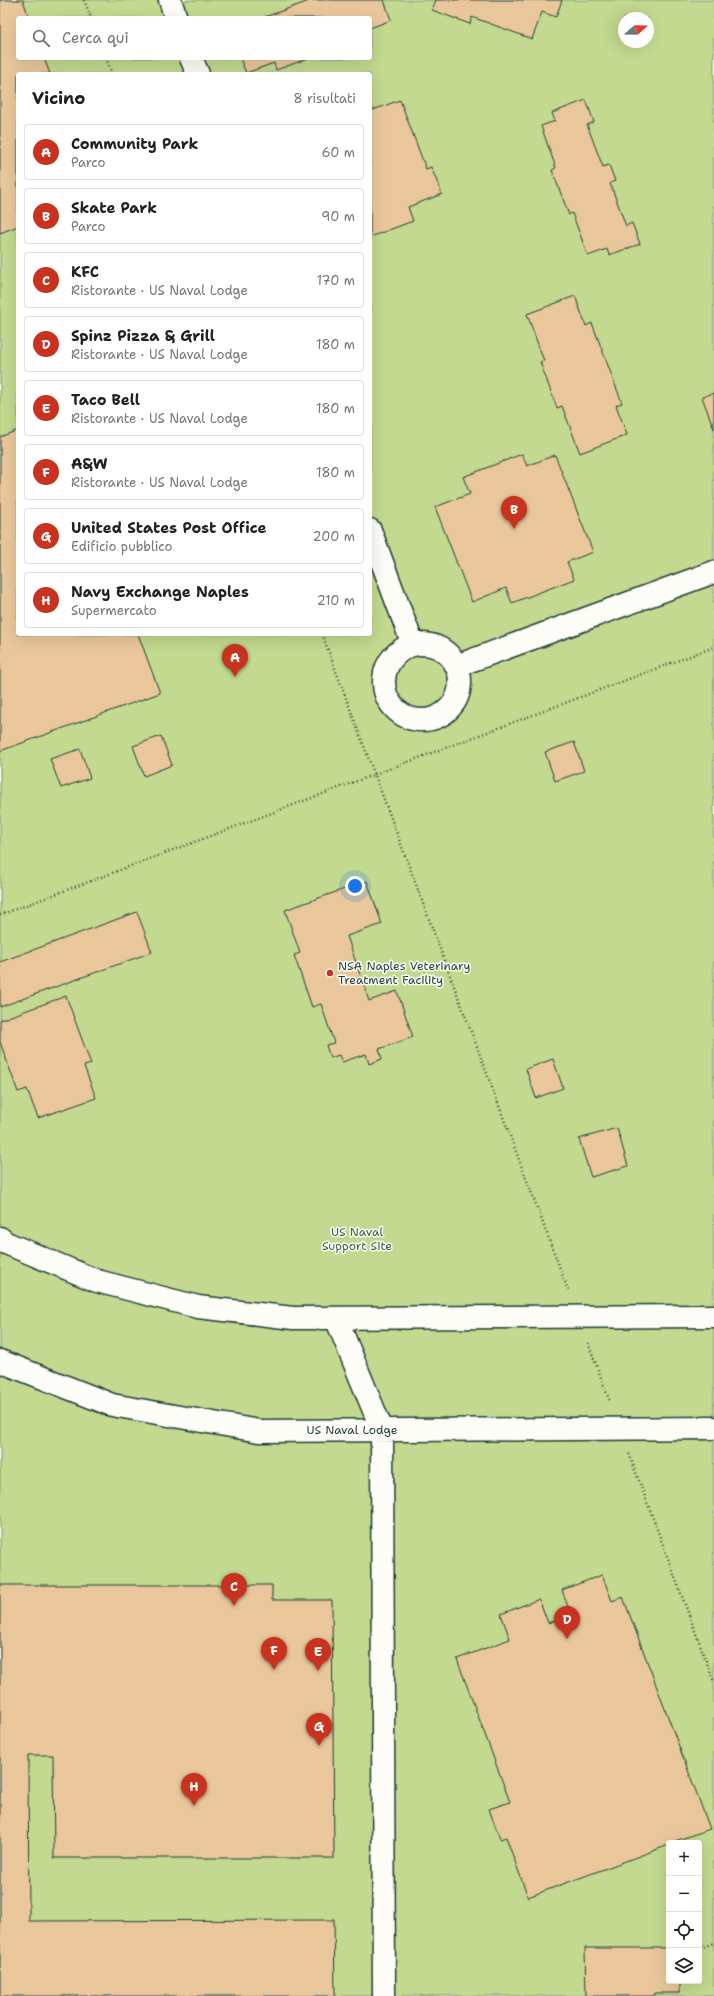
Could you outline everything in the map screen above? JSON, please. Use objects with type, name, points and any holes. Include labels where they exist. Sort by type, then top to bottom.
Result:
[{"type":"street","points":[[170,0],[175,16]]},
{"type":"street","points":[[193,60],[197,72]]},
{"type":"street","points":[[372,535],[413,645]]},
{"type":"street","points":[[456,666],[714,572]]},
{"type":"street","points":[[424,644],[434,646],[451,657],[460,677],[460,689],[456,700],[449,709],[440,716],[428,720],[417,720],[396,710],[389,701],[385,690],[384,678],[387,666],[403,649],[413,645],[424,644]]},
{"type":"street","points":[[0,1238],[6,1242],[97,1281],[198,1307],[293,1318],[714,1316]]},
{"type":"street","points":[[336,1318],[382,1430],[384,1996]]},
{"type":"street","name":"US Naval Lodge","points":[[0,1361],[112,1405],[259,1431],[714,1428]]},
{"type":"path","points":[[84,0],[90,16]]},
{"type":"path","points":[[107,60],[111,72]]},
{"type":"path","points":[[323,636],[714,1682]]},
{"type":"path","points":[[0,915],[714,647]]},
{"type":"path","points":[[702,1947],[714,1943]]},
{"type":"green space","name":"US Naval Support Site","points":[[0,0],[714,0],[714,1996],[0,1996]]},
{"type":"building","points":[[0,0],[23,0],[28,16],[16,16],[16,60],[45,60],[49,72],[16,72],[16,227],[0,233]]},
{"type":"building","points":[[312,0],[384,0],[391,20],[372,27],[372,16],[268,16]]},
{"type":"building","points":[[436,0],[562,0],[556,17],[542,12],[532,39],[472,17],[470,24],[432,10]]},
{"type":"building","points":[[241,60],[304,60],[276,70],[274,63],[246,72]]},
{"type":"building","points":[[400,100],[426,169],[431,167],[442,194],[408,207],[413,221],[372,236],[372,107],[373,110]]},
{"type":"building","points":[[586,100],[594,122],[587,125],[603,167],[609,165],[615,181],[610,183],[626,226],[632,223],[640,244],[609,255],[607,249],[588,256],[572,213],[569,215],[552,170],[556,168],[541,126],[555,121],[552,113]]},
{"type":"building","points":[[575,296],[586,326],[592,323],[622,403],[616,405],[627,435],[580,453],[562,406],[557,408],[540,362],[544,361],[527,314]]},
{"type":"building","points":[[714,393],[714,429],[702,397]]},
{"type":"building","points":[[16,431],[16,636],[139,636],[160,693],[0,751],[0,437]]},
{"type":"building","points":[[522,454],[527,466],[555,455],[593,552],[567,562],[574,579],[512,603],[506,588],[472,602],[435,507],[470,494],[463,477]]},
{"type":"building","points":[[161,736],[172,765],[144,776],[133,746]]},
{"type":"building","points":[[574,742],[584,771],[555,781],[545,752]]},
{"type":"building","points":[[80,749],[90,778],[61,788],[50,759]]},
{"type":"building","name":"NSA Naples Veterinary Treatment Facility","points":[[367,881],[382,924],[347,936],[369,1001],[397,991],[413,1037],[379,1049],[382,1059],[369,1064],[366,1054],[342,1062],[339,1055],[330,1058],[326,1045],[334,1043],[321,1004],[312,1007],[294,955],[300,953],[285,910]]},
{"type":"building","points":[[137,912],[152,952],[0,1007],[0,962]]},
{"type":"building","points":[[66,996],[91,1064],[84,1066],[96,1098],[38,1118],[27,1089],[18,1092],[0,1042],[0,1020]]},
{"type":"building","points":[[553,1059],[563,1088],[536,1098],[526,1069]]},
{"type":"building","points":[[617,1128],[628,1166],[591,1177],[579,1139]]},
{"type":"building","points":[[602,1575],[612,1601],[623,1597],[710,1829],[678,1840],[666,1840],[666,1846],[528,1897],[506,1837],[500,1839],[489,1809],[510,1802],[457,1659],[510,1639],[501,1614],[539,1599],[548,1623],[571,1615],[562,1590]]},
{"type":"building","points":[[0,1585],[272,1585],[272,1600],[332,1600],[334,1858],[54,1858],[53,1755],[28,1755],[29,1921],[334,1920],[335,1996],[0,1996]]},
{"type":"building","points":[[585,1948],[666,1948],[666,1984],[680,1984],[680,1993],[654,1993],[654,1996],[586,1996]]},
{"type":"place","name":"Skate Park","points":[[514,529]]},
{"type":"place","name":"Community Park","points":[[235,677]]},
{"type":"place","name":"NSA Naples Veterinary Treatment Facility","points":[[330,973]]},
{"type":"place","name":"KFC","points":[[234,1606]]},
{"type":"place","name":"Spinz Pizza & Grill","points":[[567,1639]]},
{"type":"place","name":"A&W","points":[[274,1670]]},
{"type":"place","name":"Taco Bell","points":[[318,1671]]},
{"type":"place","name":"United States Post Office","points":[[319,1746]]},
{"type":"place","name":"Navy Exchange Naples","points":[[194,1806]]}]
